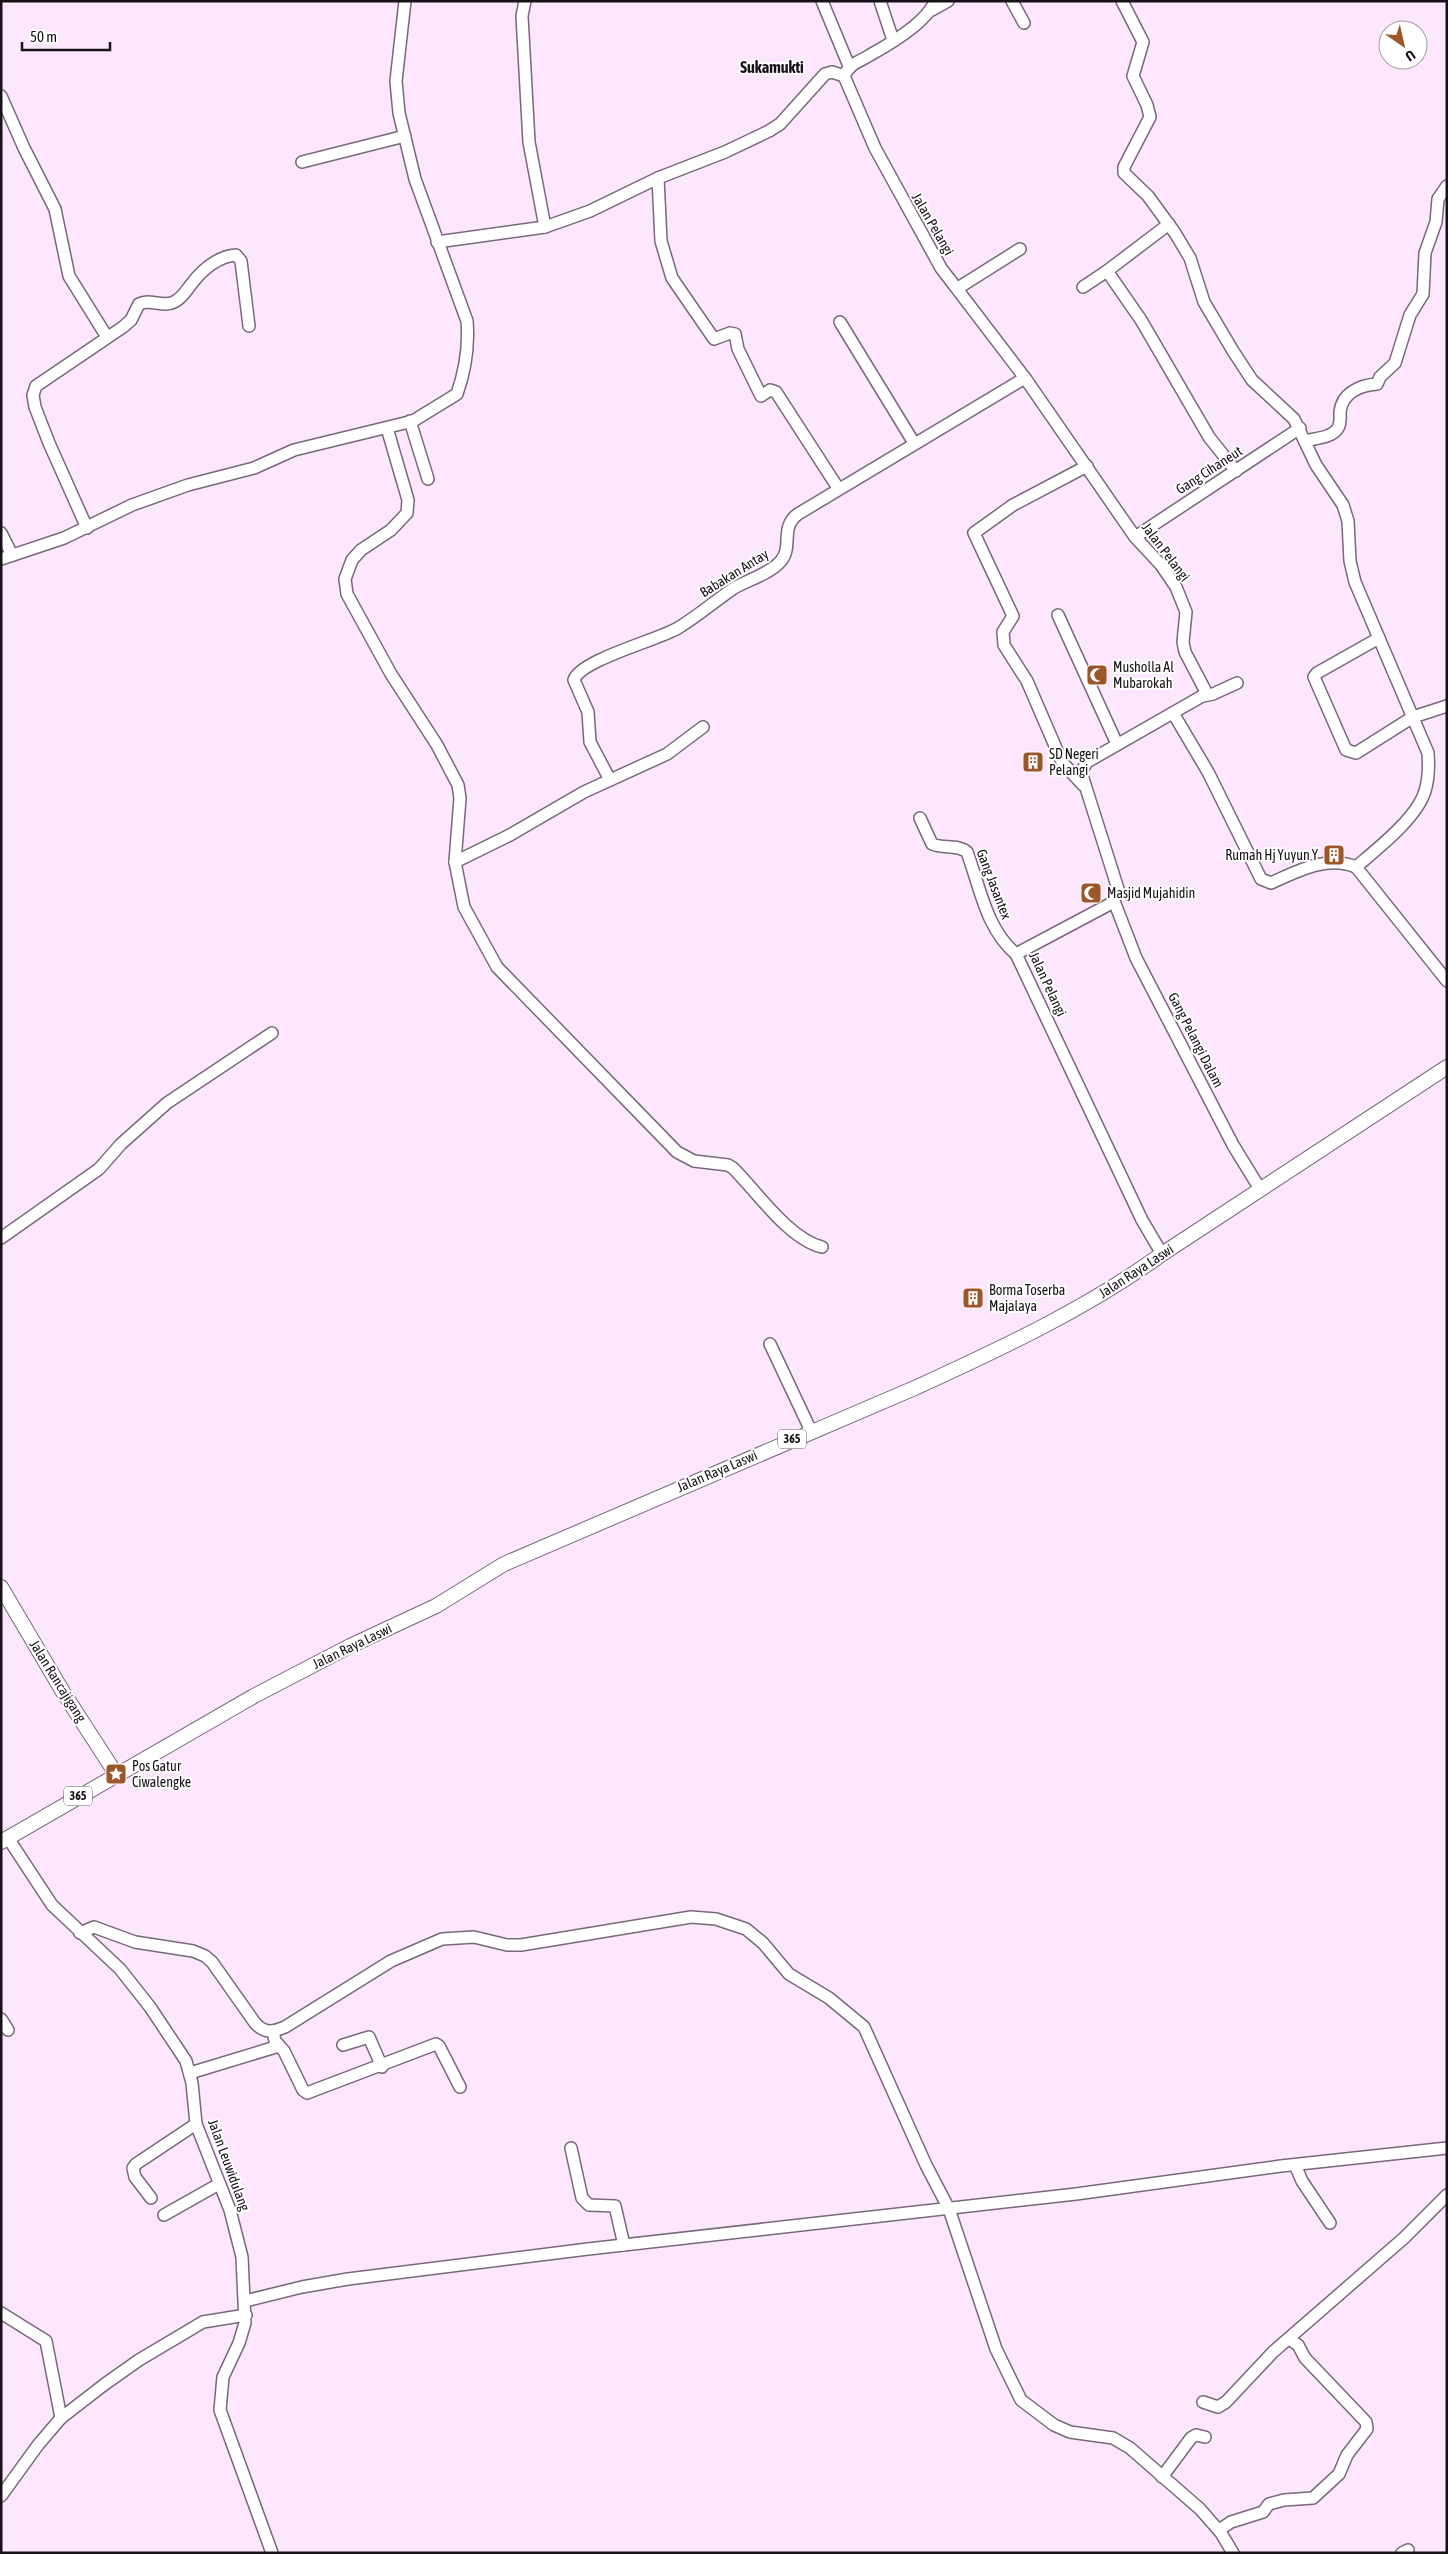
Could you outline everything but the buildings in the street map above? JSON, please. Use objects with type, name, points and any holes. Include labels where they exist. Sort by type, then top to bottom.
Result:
[{"type":"main road","name":"Jalan Raya Laswi","points":[[4,1840],[254,1696],[350,1646],[436,1606],[504,1564],[969,1363],[1124,1282],[1162,1254],[1447,1067]]},
{"type":"main road","name":"Jalan Rancajigang","points":[[1,1587],[63,1692],[116,1774]]},
{"type":"street","points":[[1,533],[7,557],[87,528],[132,505],[188,485],[254,468],[294,450],[410,421],[436,409],[457,394],[462,378],[468,338],[467,321],[415,179],[399,113],[396,81],[405,1]]},
{"type":"street","points":[[525,1],[522,16],[529,142],[544,227]]},
{"type":"street","name":"Jalan Pelangi","points":[[822,1],[875,148],[941,268],[1026,378],[1135,537],[1161,565],[1180,595],[1186,612],[1183,642],[1185,652],[1205,690],[1203,696]]},
{"type":"street","points":[[880,1],[893,40]]},
{"type":"street","points":[[437,242],[544,227],[590,211],[658,178],[753,140],[780,124],[825,74],[847,71],[914,26],[934,5],[948,1]]},
{"type":"street","points":[[1012,1],[1024,23]]},
{"type":"street","points":[[1122,1],[1142,37],[1142,49],[1133,76],[1150,112],[1148,123],[1124,167],[1124,173],[1148,196],[1168,224],[1190,258],[1204,302],[1240,364],[1252,380],[1286,410],[1300,428],[1316,465],[1347,512],[1350,561],[1355,582],[1428,753],[1429,777],[1425,793],[1415,809],[1356,868]]},
{"type":"street","points":[[1,96],[24,148],[55,209],[68,276],[107,337]]},
{"type":"street","points":[[302,162],[405,136]]},
{"type":"street","points":[[658,178],[661,240],[672,278],[712,338],[718,339],[735,334],[738,349],[761,396],[770,390],[776,392],[838,488]]},
{"type":"street","points":[[1305,441],[1330,435],[1338,428],[1345,398],[1352,391],[1365,385],[1377,384],[1380,377],[1395,363],[1410,316],[1423,294],[1425,254],[1436,222],[1438,199],[1447,186]]},
{"type":"street","points":[[1082,288],[1168,224]]},
{"type":"street","points":[[958,288],[1020,249]]},
{"type":"street","points":[[87,528],[49,443],[32,395],[40,382],[128,323],[141,303],[167,304],[175,302],[204,270],[217,260],[230,256],[236,255],[241,261],[249,326]]},
{"type":"street","points":[[1107,271],[1141,320],[1209,437],[1236,471]]},
{"type":"street","points":[[840,322],[914,443]]},
{"type":"street","name":"Babakan Antay","points":[[610,780],[590,742],[588,712],[574,680],[576,676],[588,666],[611,655],[677,629],[736,587],[780,562],[786,549],[787,530],[792,518],[838,488],[1026,378]]},
{"type":"street","points":[[410,421],[428,479]]},
{"type":"street","points":[[387,428],[408,500],[407,514],[391,530],[360,550],[352,560],[345,579],[347,594],[458,785],[460,798],[455,862],[464,907],[497,967],[677,1152],[694,1161],[728,1165],[733,1168],[790,1227],[812,1244],[822,1247]]},
{"type":"street","name":"Gang Cihaneut","points":[[1135,537],[1300,428]]},
{"type":"street","points":[[1083,785],[1062,762],[1028,681],[1004,645],[1003,632],[1013,616],[974,532],[1013,505],[1087,466]]},
{"type":"street","points":[[1058,615],[1117,744]]},
{"type":"street","points":[[1379,638],[1317,673],[1314,680],[1346,750],[1349,752],[1360,751],[1413,717],[1447,706]]},
{"type":"street","points":[[1114,901],[1119,892],[1083,785],[1081,772],[1083,766],[1117,744],[1203,696],[1213,694],[1236,683]]},
{"type":"street","points":[[1173,713],[1208,772],[1261,879],[1271,882],[1304,869],[1332,862],[1343,862],[1356,868],[1447,981]]},
{"type":"street","points":[[455,862],[496,843],[571,798],[674,751],[704,727]]},
{"type":"street","name":"Gang Jasantex","points":[[920,818],[932,844],[943,848],[961,848],[967,852],[982,898],[999,936],[1016,954]]},
{"type":"street","name":"Jalan Pelangi","points":[[1114,901],[1016,954],[1142,1220],[1162,1254]]},
{"type":"street","name":"Gang Pelangi Dalam","points":[[1114,901],[1136,958],[1233,1145],[1260,1189]]},
{"type":"street","points":[[1,1238],[99,1169],[121,1144],[167,1103],[272,1033]]},
{"type":"street","points":[[770,1344],[810,1431]]},
{"type":"street","name":"Jalan Leuwidulang","points":[[4,1840],[52,1905],[84,1930],[132,1984],[181,2052],[190,2073],[196,2124],[239,2238],[245,2301],[246,2315],[240,2343],[223,2377],[220,2410],[272,2553]]},
{"type":"street","points":[[190,2073],[275,2038],[391,1961],[442,1939],[474,1937],[521,1945],[691,1917],[716,1918],[746,1929],[755,1935],[789,1974],[829,1998],[864,2027],[926,2165],[940,2209],[996,2349],[1022,2400],[1054,2425],[1070,2432],[1107,2437],[1122,2443],[1200,2509],[1219,2530],[1233,2553]]},
{"type":"street","points":[[84,1930],[135,1942],[200,1953],[212,1962],[255,2023],[275,2038],[284,2051],[303,2090],[308,2093],[436,2044],[439,2046],[460,2087]]},
{"type":"street","points":[[1,2019],[8,2030]]},
{"type":"street","points":[[343,2045],[370,2037],[382,2066]]},
{"type":"street","points":[[151,2198],[135,2177],[133,2168],[196,2124]]},
{"type":"street","points":[[571,2148],[582,2198],[589,2205],[615,2206],[624,2245]]},
{"type":"street","points":[[245,2301],[302,2287],[348,2279],[624,2245],[1116,2190],[1295,2165],[1447,2148]]},
{"type":"street","points":[[1295,2165],[1302,2180],[1330,2223]]},
{"type":"street","points":[[164,2215],[219,2184]]},
{"type":"street","points":[[1202,2402],[1215,2407],[1222,2406],[1289,2339],[1394,2247],[1447,2195]]},
{"type":"street","points":[[1,2313],[46,2341],[62,2418]]},
{"type":"street","points":[[1,2496],[38,2445],[62,2418],[139,2360],[203,2322],[246,2315]]},
{"type":"street","points":[[1219,2530],[1231,2522],[1264,2512],[1269,2504],[1284,2500],[1313,2498],[1339,2474],[1347,2455],[1367,2429],[1366,2422],[1305,2358],[1298,2345],[1289,2339]]},
{"type":"street","points":[[1162,2477],[1191,2438],[1196,2435],[1205,2437]]},
{"type":"place","name":"Musholla Al Mubarokah","points":[[1097,675]]},
{"type":"place","name":"SD Negeri Pelangi","points":[[1033,762]]},
{"type":"place","name":"Rumah Hj Yuyun Y","points":[[1334,855]]},
{"type":"place","name":"Masjid Mujahidin","points":[[1091,893]]},
{"type":"place","name":"Borma Toserba Majalaya","points":[[973,1298]]},
{"type":"place","name":"Pos Gatur Ciwalengke","points":[[116,1774]]},
{"type":"district","name":"Sukamukti","points":[[772,67]]}]
